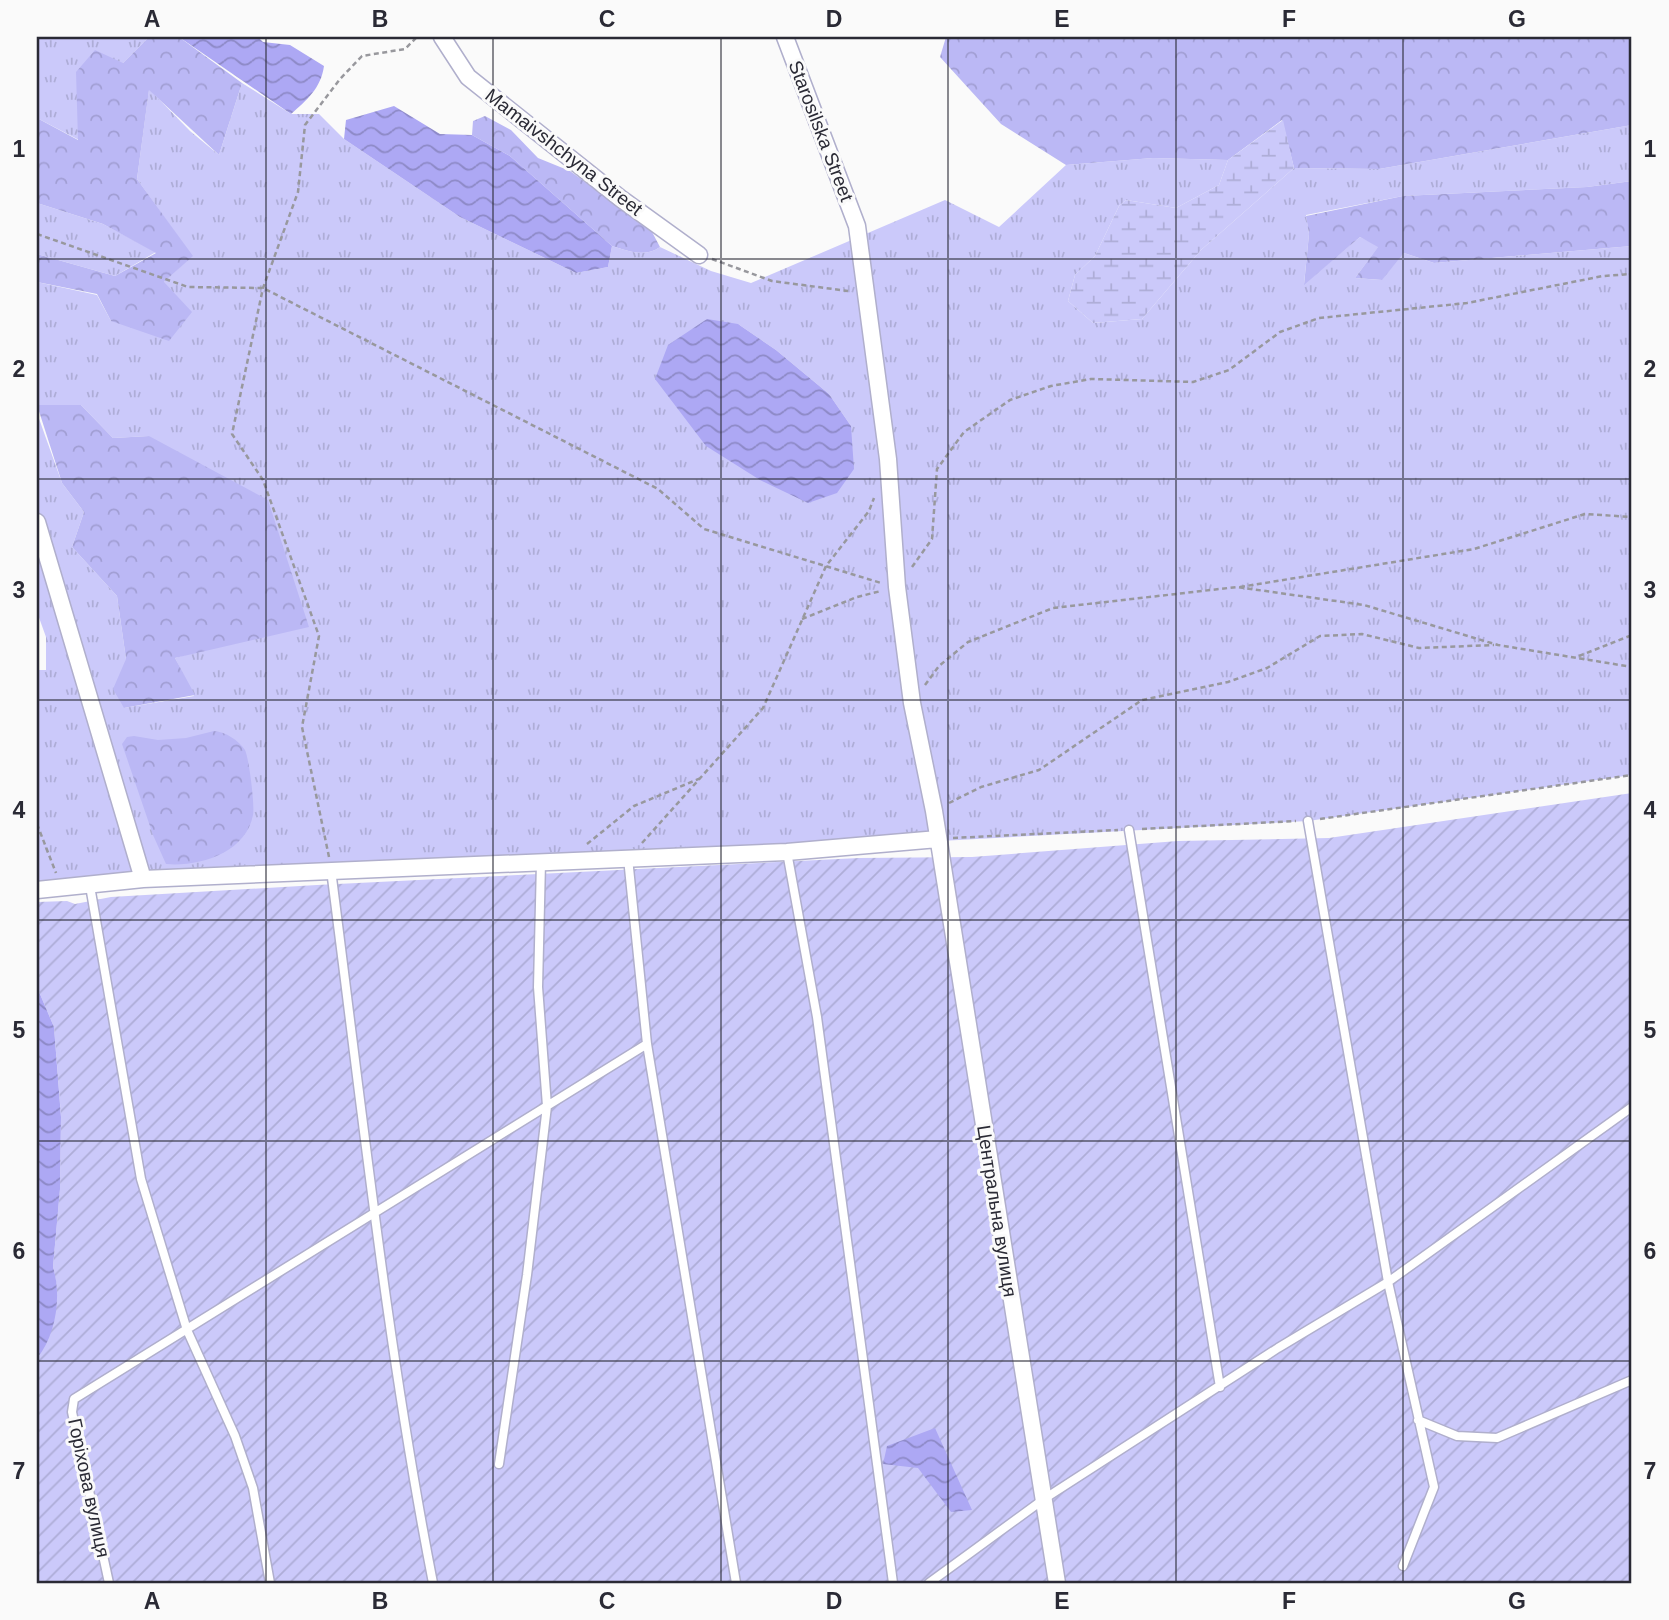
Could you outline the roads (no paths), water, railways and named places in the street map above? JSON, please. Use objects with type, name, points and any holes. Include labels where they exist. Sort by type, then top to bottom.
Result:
[{"type":"street","name":"Mamaivshchyna Street","points":[[442,37],[468,77],[620,198],[699,255]]},
{"type":"street","name":"Starosilska Street","points":[[785,37],[857,226],[888,459],[897,587]]},
{"type":"street","points":[[37,522],[143,879]]},
{"type":"street","name":"Центральна вулиця","points":[[897,587],[912,703],[934,811],[1056,1583]]},
{"type":"street","points":[[37,890],[143,879],[787,852],[938,839]]},
{"type":"lane","points":[[1308,821],[1388,1282],[1434,1487],[1403,1566]]},
{"type":"lane","points":[[1129,830],[1220,1387]]},
{"type":"lane","points":[[787,852],[817,1017],[893,1583]]},
{"type":"lane","points":[[628,858],[647,1044],[736,1583]]},
{"type":"lane","points":[[499,1464],[527,1275],[547,1106],[538,988],[541,862]]},
{"type":"lane","points":[[331,870],[413,1480],[433,1583]]},
{"type":"lane","points":[[90,886],[141,1179],[187,1330],[235,1436],[253,1488],[270,1583]]},
{"type":"lane","points":[[187,1330],[647,1044]]},
{"type":"lane","points":[[929,1583],[1044,1499],[1388,1282],[1632,1107]]},
{"type":"lane","name":"Горіхова вулиця","points":[[109,1583],[72,1402],[79,1395],[187,1330]]},
{"type":"lane","points":[[1418,1420],[1457,1436],[1497,1438],[1632,1380]]},
{"type":"water","points":[[179,37],[258,37],[263,42],[290,45],[324,66],[320,81],[312,93],[291,114]]},
{"type":"water","points":[[394,106],[440,134],[472,135],[510,156],[612,246],[608,267],[576,273],[460,217],[344,139],[346,120]]},
{"type":"water","points":[[707,319],[738,324],[776,350],[829,394],[851,426],[854,469],[837,493],[808,503],[760,480],[706,446],[655,379],[668,345]]},
{"type":"water","points":[[37,987],[54,1027],[61,1117],[60,1189],[53,1267],[57,1290],[56,1315],[49,1338],[37,1358]]},
{"type":"water","points":[[935,1428],[972,1510],[951,1512],[918,1468],[883,1464],[887,1446]]}]
